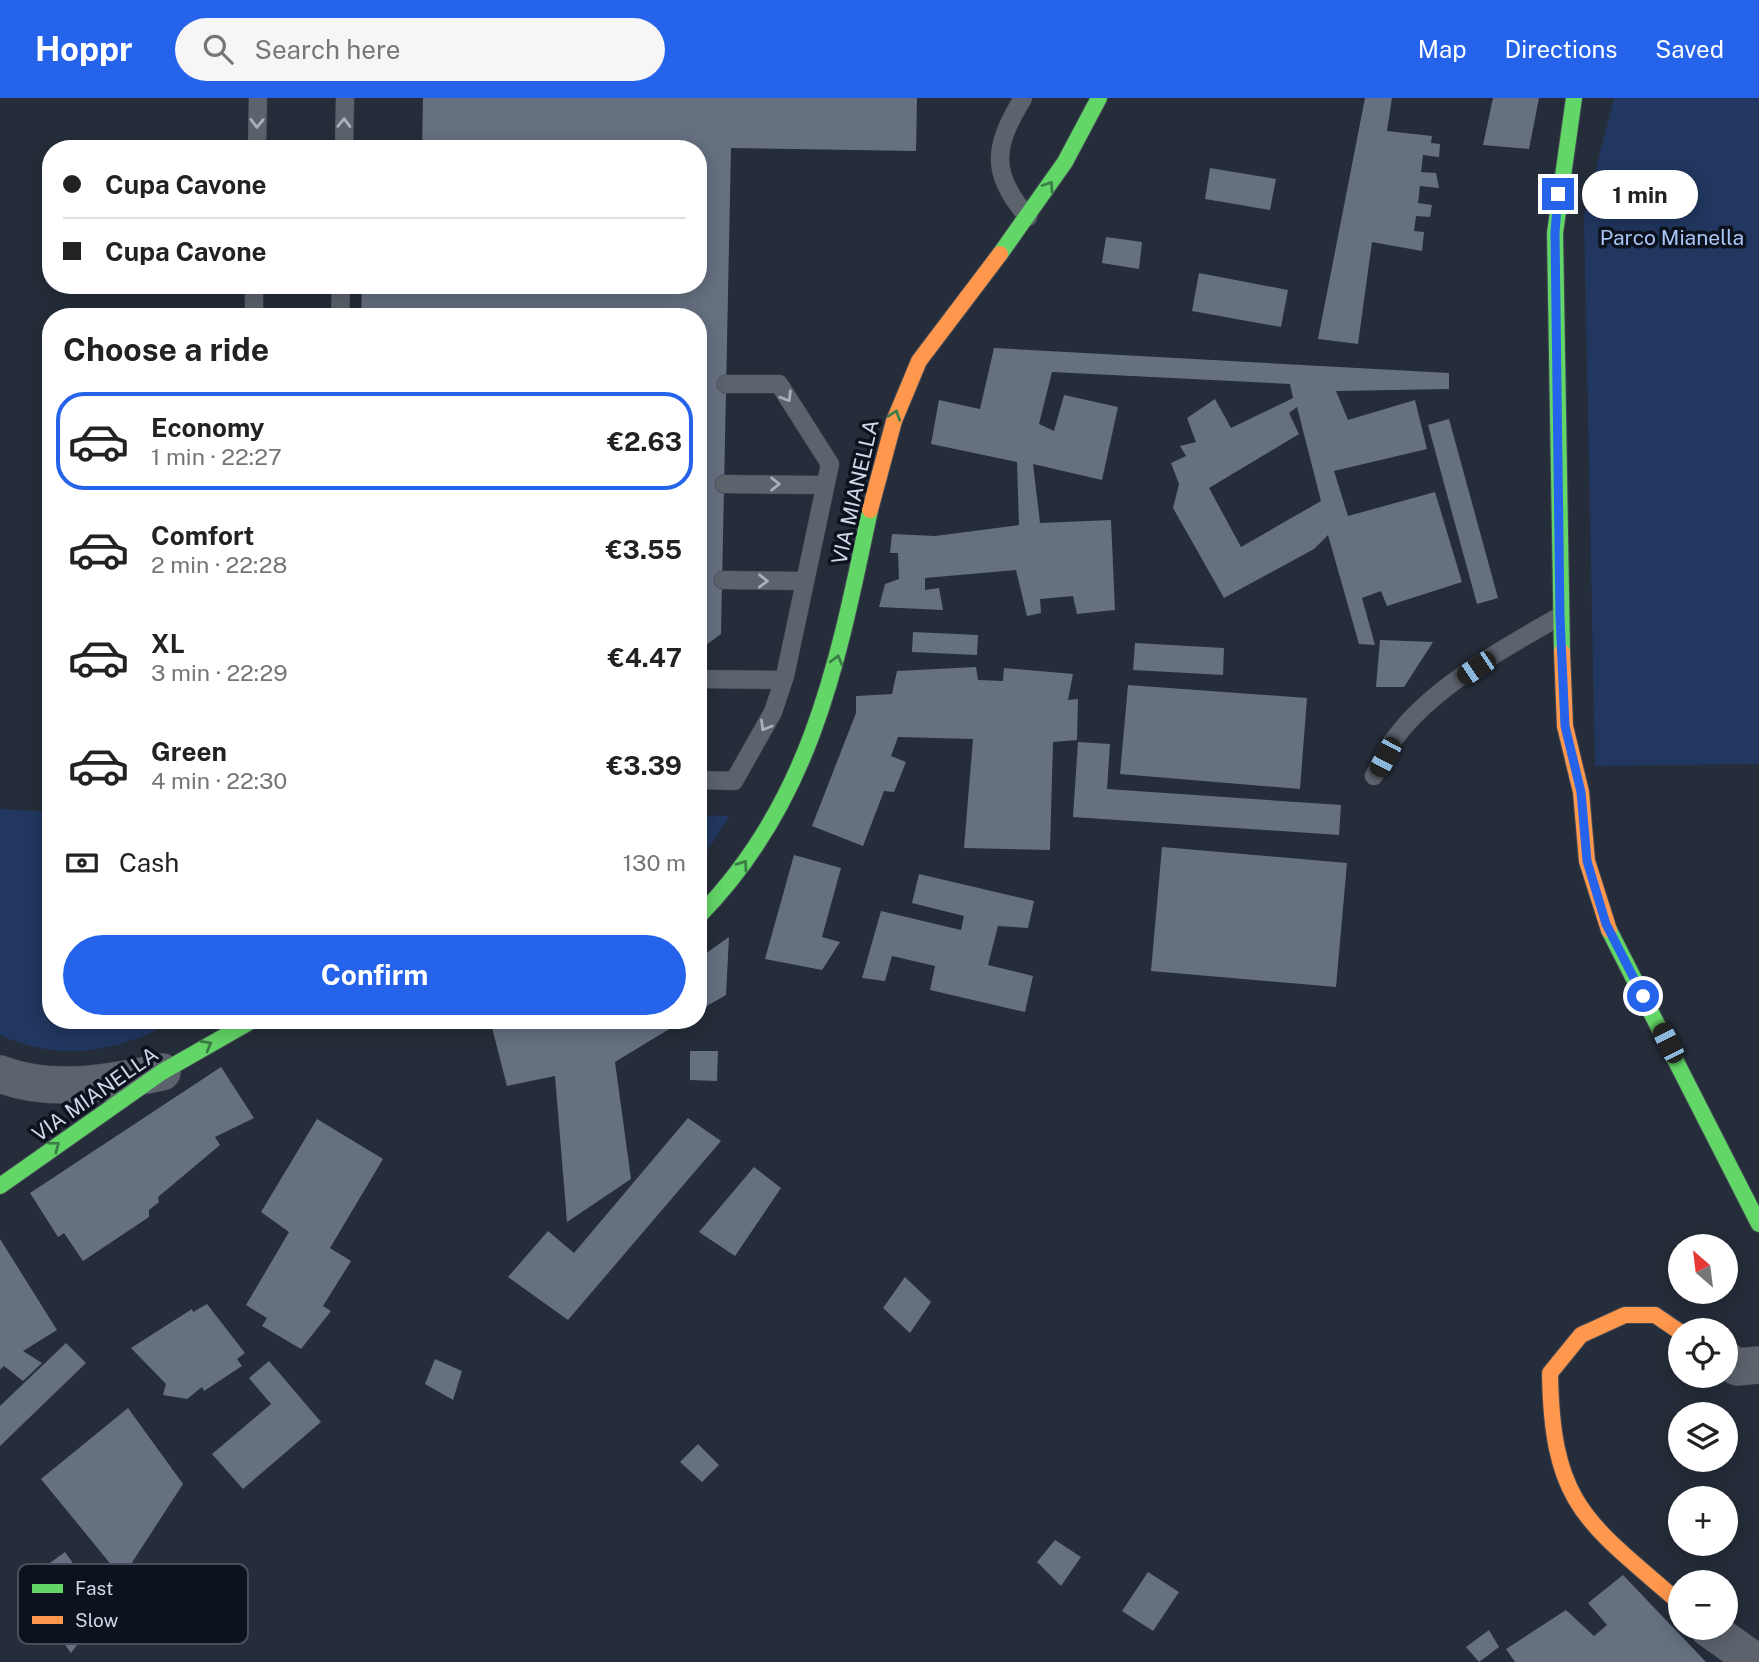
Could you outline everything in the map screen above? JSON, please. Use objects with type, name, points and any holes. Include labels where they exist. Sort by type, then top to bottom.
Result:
[{"type":"street","name":"VIA MIANELLA","points":[[707,908],[730,884],[762,838],[806,751],[828,697],[850,612],[870,506],[901,396],[919,361],[1028,217],[1065,162],[1099,98]]},
{"type":"street","points":[[1574,98],[1555,233],[1560,617],[1565,726],[1581,792],[1587,861],[1606,924],[1759,1224]]},
{"type":"street","name":"VIA MIANELLA","points":[[0,1186],[162,1072],[237,1029]]},
{"type":"street","points":[[0,1074],[46,1085],[84,1085],[162,1072]]},
{"type":"street","points":[[1668,1324],[1655,1315],[1625,1315],[1581,1335],[1550,1373],[1550,1425],[1565,1480],[1588,1520],[1668,1592]]},
{"type":"street","points":[[1738,1367],[1759,1365]]},
{"type":"street","points":[[1725,1640],[1756,1662]]},
{"type":"lane","points":[[257,140],[258,98]]},
{"type":"lane","points":[[344,140],[345,98]]},
{"type":"lane","points":[[1023,98],[1009,122],[999,161],[1009,196],[1028,217]]},
{"type":"lane","points":[[707,780],[734,781],[773,712],[783,680],[830,464],[779,384],[726,384]]},
{"type":"lane","points":[[724,484],[825,485]]},
{"type":"lane","points":[[723,580],[804,581]]},
{"type":"lane","points":[[1374,776],[1395,738],[1422,710],[1498,653],[1560,617]]},
{"type":"lane","points":[[707,679],[783,680]]},
{"type":"green space","name":"Parco Mianella","points":[[1614,98],[1759,98],[1759,764],[1595,766],[1584,216]]},
{"type":"green space","points":[[0,809],[42,811],[42,1029],[160,1029],[112,1046],[69,1051],[24,1044],[0,1035]]},
{"type":"green space","points":[[707,815],[730,816],[707,851]]},
{"type":"building","points":[[423,98],[917,98],[916,151],[731,148],[721,634],[707,644],[707,308],[361,308],[362,294],[707,294],[707,140],[422,140]]},
{"type":"building","points":[[1365,98],[1392,98],[1387,131],[1432,136],[1431,143],[1440,144],[1439,157],[1423,155],[1421,172],[1436,173],[1439,188],[1420,186],[1418,203],[1432,205],[1430,217],[1416,216],[1414,231],[1424,232],[1422,251],[1372,242],[1358,344],[1318,339]]},
{"type":"building","points":[[1493,98],[1539,98],[1529,149],[1483,145]]},
{"type":"building","points":[[1210,168],[1276,179],[1270,210],[1205,199]]},
{"type":"building","points":[[1106,237],[1142,242],[1139,269],[1102,263]]},
{"type":"building","points":[[1199,273],[1288,290],[1281,327],[1192,311]]},
{"type":"building","points":[[994,348],[1449,373],[1449,389],[1336,391],[1348,420],[1415,400],[1427,449],[1334,471],[1348,516],[1435,492],[1462,582],[1387,606],[1381,591],[1362,598],[1375,645],[1359,644],[1328,535],[1314,549],[1224,598],[1173,508],[1179,484],[1171,463],[1186,456],[1180,446],[1196,442],[1187,418],[1215,399],[1231,428],[1293,398],[1290,384],[1052,372],[1039,424],[1054,431],[1064,395],[1118,407],[1102,480],[1033,464],[1040,523],[1111,520],[1115,610],[1077,614],[1073,596],[1040,599],[1041,613],[1027,616],[1016,570],[925,578],[925,590],[939,588],[943,610],[879,607],[885,584],[899,579],[898,553],[890,553],[892,534],[935,536],[1019,525],[1017,462],[931,444],[939,400],[980,409]],"holes":[[[1297,407],[1321,501],[1241,547],[1209,488],[1299,434],[1289,413]]]},
{"type":"building","points":[[1449,419],[1498,598],[1477,604],[1428,425]]},
{"type":"building","points":[[913,632],[978,635],[977,655],[912,652]]},
{"type":"building","points":[[1380,640],[1433,642],[1404,687],[1376,687]]},
{"type":"building","points":[[1135,643],[1224,648],[1223,675],[1133,670]]},
{"type":"building","points":[[976,667],[978,680],[1003,681],[1004,668],[1073,674],[1068,700],[1078,699],[1077,740],[1053,742],[1050,850],[964,848],[973,739],[898,737],[891,756],[906,762],[894,792],[884,791],[863,846],[812,826],[856,713],[856,696],[892,694],[897,671]]},
{"type":"building","points":[[1128,685],[1307,698],[1300,789],[1120,774]]},
{"type":"building","points":[[1078,742],[1110,744],[1107,789],[1341,805],[1339,835],[1073,817]]},
{"type":"building","points":[[1162,847],[1347,863],[1336,987],[1151,971]]},
{"type":"building","points":[[794,855],[841,868],[822,937],[840,942],[822,970],[765,959]]},
{"type":"building","points":[[919,874],[1034,901],[1028,928],[998,926],[988,965],[1033,976],[1025,1012],[930,990],[935,966],[892,956],[885,981],[862,978],[881,911],[961,930],[964,916],[912,903]]},
{"type":"building","points":[[729,937],[726,995],[707,1006],[707,953]]},
{"type":"building","points":[[492,1029],[669,1029],[615,1062],[631,1179],[567,1222],[555,1076],[507,1086]]},
{"type":"building","points":[[690,1051],[718,1051],[717,1081],[690,1080]]},
{"type":"building","points":[[221,1067],[254,1118],[215,1137],[220,1145],[158,1197],[159,1202],[149,1210],[149,1217],[83,1261],[64,1233],[58,1237],[30,1193]]},
{"type":"building","points":[[688,1118],[721,1141],[568,1320],[508,1277],[548,1231],[574,1253]]},
{"type":"building","points":[[317,1119],[383,1159],[330,1248],[351,1261],[323,1306],[331,1311],[301,1349],[262,1326],[267,1318],[246,1305],[289,1232],[261,1212]]},
{"type":"building","points":[[754,1167],[781,1188],[735,1256],[699,1232]]},
{"type":"building","points":[[0,1239],[57,1330],[23,1351],[42,1363],[23,1381],[4,1366],[0,1370]]},
{"type":"building","points":[[905,1277],[931,1302],[910,1333],[883,1308]]},
{"type":"building","points":[[207,1304],[245,1353],[237,1359],[242,1366],[204,1391],[202,1387],[187,1399],[163,1395],[166,1384],[131,1348],[192,1309],[193,1312]]},
{"type":"building","points":[[66,1343],[86,1363],[0,1446],[0,1406]]},
{"type":"building","points":[[435,1359],[462,1371],[453,1400],[425,1384]]},
{"type":"building","points":[[269,1361],[321,1422],[243,1489],[212,1454],[271,1404],[249,1378]]},
{"type":"building","points":[[128,1408],[183,1484],[131,1564],[111,1564],[41,1479]]},
{"type":"building","points":[[698,1444],[719,1465],[702,1482],[680,1462]]},
{"type":"building","points":[[1055,1540],[1081,1557],[1061,1586],[1037,1562]]},
{"type":"building","points":[[65,1552],[74,1564],[48,1564]]},
{"type":"building","points":[[1148,1572],[1179,1592],[1153,1631],[1122,1611]]},
{"type":"building","points":[[1623,1575],[1668,1622],[1668,1640],[1685,1640],[1706,1662],[1515,1662],[1506,1649],[1566,1610],[1594,1636],[1607,1625],[1588,1603]]},
{"type":"building","points":[[1489,1630],[1499,1647],[1479,1662],[1466,1647]]},
{"type":"building","points":[[64,1644],[78,1644],[71,1653]]},
{"type":"traffic: fast","points":[[1000,254],[1065,162],[1099,98]]},
{"type":"traffic: fast","points":[[1562,652],[1555,233],[1574,98]]},
{"type":"traffic: fast","points":[[707,907],[737,873],[768,827],[794,778],[831,676],[846,622],[870,510]]},
{"type":"traffic: fast","points":[[1609,930],[1759,1224]]},
{"type":"traffic: fast","points":[[0,1186],[162,1072],[237,1029]]},
{"type":"traffic: slow","points":[[870,510],[894,421],[919,361],[1000,254]]},
{"type":"traffic: slow","points":[[1562,652],[1565,726],[1581,792],[1587,861],[1609,930]]},
{"type":"traffic: slow","points":[[1668,1324],[1655,1315],[1625,1315],[1581,1335],[1550,1373],[1552,1418],[1558,1454],[1567,1483],[1599,1530],[1668,1593]]},
{"type":"route","points":[[1558,194],[1555,233],[1560,617],[1565,726],[1581,792],[1587,861],[1606,924],[1643,996]]}]
